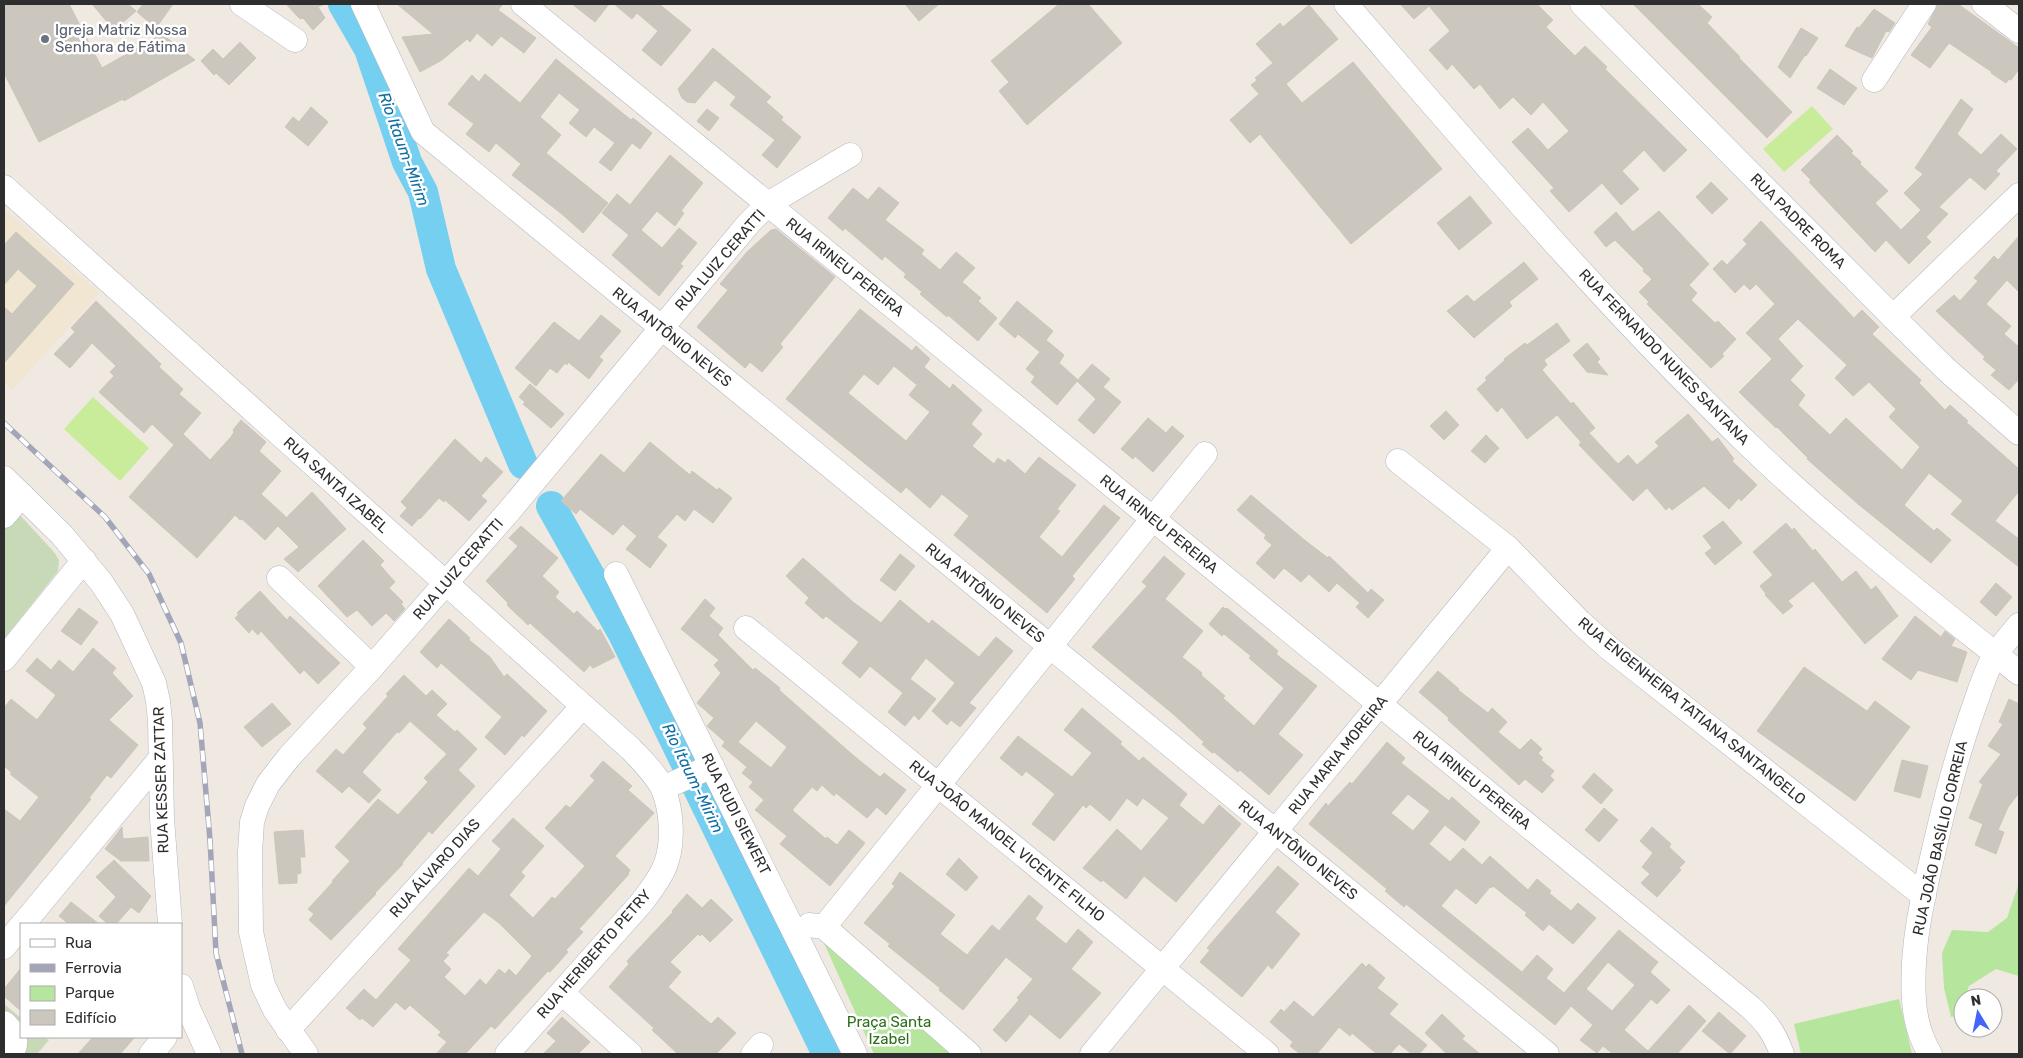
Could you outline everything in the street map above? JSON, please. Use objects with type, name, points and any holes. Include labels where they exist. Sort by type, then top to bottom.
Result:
[{"type":"street","points":[[242,4],[295,40]]},
{"type":"street","name":"RUA ANTÔNIO NEVES","points":[[363,4],[422,132],[1548,1054]]},
{"type":"street","name":"RUA IRINEU PEREIRA","points":[[523,4],[1750,1007],[1768,1024],[1776,1037],[1782,1054]]},
{"type":"street","name":"RUA FERNANDO NUNES SANTANA","points":[[1346,4],[1642,339],[1706,403],[1774,469],[1856,542],[2019,673]]},
{"type":"street","name":"RUA PADRE ROMA","points":[[1582,4],[1893,317],[1948,371],[2019,434]]},
{"type":"street","points":[[1874,80],[1924,4]]},
{"type":"street","points":[[1984,4],[2019,31]]},
{"type":"street","name":"RUA LUIZ CERATTI","points":[[306,1054],[275,1010],[263,985],[251,932],[250,852],[252,822],[257,806],[268,784],[289,757],[372,667],[510,510],[730,243],[768,204],[850,156]]},
{"type":"street","name":"RUA SANTA IZABEL","points":[[4,187],[631,749],[663,788]]},
{"type":"street","points":[[1893,317],[2019,195]]},
{"type":"street","points":[[824,928],[1205,454]]},
{"type":"street","name":"RUA ENGENHEIRA TATIANA SANTANGELO","points":[[1398,461],[1508,548],[1580,622],[1610,648],[1924,896]]},
{"type":"street","name":"RUA KESSER ZATTAR","points":[[4,478],[62,535],[111,596],[122,614],[154,683],[160,721],[160,759],[170,923]]},
{"type":"street","points":[[4,516],[22,495]]},
{"type":"street","name":"RUA MARIA MOREIRA","points":[[1092,1054],[1508,548]]},
{"type":"street","points":[[4,659],[84,560]]},
{"type":"street","name":"RUA RUDI SIEWERT","points":[[616,574],[855,1054]]},
{"type":"street","points":[[279,578],[372,667]]},
{"type":"street","name":"RUA JOÃO BASÍLIO CORREIA","points":[[1930,1054],[1918,1030],[1914,1001],[1915,951],[1924,896],[1952,772],[1972,710],[1984,678],[1996,654],[2019,626]]},
{"type":"street","name":"RUA JOÃO MANOEL VICENTE FILHO","points":[[746,628],[1267,1054]]},
{"type":"street","name":"RUA ÁLVARO DIAS","points":[[288,1030],[583,706]]},
{"type":"street","points":[[24,923],[160,759]]},
{"type":"street","points":[[663,788],[712,766]]},
{"type":"street","name":"RUA HERIBERTO PETRY","points":[[507,1054],[642,902],[666,865],[670,826],[663,788]]},
{"type":"street","points":[[790,922],[824,928],[970,1054]]},
{"type":"street","points":[[4,947],[20,927]]},
{"type":"street","points":[[562,993],[630,1054]]},
{"type":"street","points":[[183,1003],[209,1054]]},
{"type":"street","points":[[4,1023],[13,1032],[16,1041],[14,1050],[10,1054]]},
{"type":"street","points":[[151,1054],[164,1038]]},
{"type":"shaded area","points":[[4,209],[99,293],[12,390],[4,382]]},
{"type":"green space","points":[[1812,106],[1833,129],[1784,172],[1763,149]]},
{"type":"green space","points":[[93,397],[149,448],[120,481],[64,429]]},
{"type":"green space","points":[[4,498],[54,552],[59,560],[58,571],[4,639]]},
{"type":"green space","points":[[2019,883],[2019,976],[1996,969],[1968,988],[1953,988],[1953,1016],[1951,1017],[1944,988],[1942,953],[1952,930],[1988,932],[2007,918]]},
{"type":"green space","name":"Praça Santa Izabel","points":[[824,943],[951,1054],[874,1054]]},
{"type":"green space","points":[[1899,999],[1912,1054],[1801,1054],[1794,1024]]},
{"type":"green space","points":[[4,1004],[20,1017],[20,1038],[46,1038],[49,1040],[37,1054],[4,1054]]},
{"type":"building","name":"Igreja Matriz Nossa Senhora de Fátima","points":[[4,4],[69,4],[102,68],[162,34],[195,60],[124,101],[123,99],[39,142],[4,73]]},
{"type":"building","points":[[92,4],[128,4],[136,11],[114,30]]},
{"type":"building","points":[[143,4],[173,4],[156,28],[137,12]]},
{"type":"building","points":[[286,4],[324,4],[318,7],[325,18],[313,30],[303,18],[300,19]]},
{"type":"building","points":[[397,4],[503,4],[498,10],[536,38],[524,53],[501,36],[492,46],[477,33],[470,42],[467,39],[442,60],[420,72],[402,37],[433,34]]},
{"type":"building","points":[[572,4],[609,4],[595,22]]},
{"type":"building","points":[[614,4],[659,4],[691,30],[661,66],[642,50],[658,31],[637,13],[632,19]]},
{"type":"building","points":[[905,4],[939,4],[919,21]]},
{"type":"building","points":[[1059,4],[1088,4],[1122,43],[1027,125],[999,91],[1009,82],[991,61]]},
{"type":"building","points":[[1400,4],[1537,4],[1553,20],[1546,27],[1575,56],[1585,46],[1607,67],[1605,69],[1687,150],[1664,172],[1644,150],[1622,171],[1639,189],[1621,205],[1602,183],[1569,212],[1550,191],[1554,188],[1512,142],[1528,128],[1548,150],[1569,131],[1543,102],[1531,115],[1513,97],[1500,109],[1480,84],[1474,89],[1452,64],[1447,70],[1429,50],[1450,31],[1429,6],[1414,19]]},
{"type":"building","points":[[1633,4],[1698,4],[1712,17],[1707,23],[1792,112],[1767,138]]},
{"type":"building","points":[[1938,4],[1958,4],[2019,48],[2019,69],[2011,80],[2009,79],[2006,83],[1949,43],[1930,68],[1911,55],[1932,27],[1928,24]]},
{"type":"building","points":[[1309,5],[1338,39],[1286,84],[1302,103],[1353,62],[1442,169],[1351,244],[1260,134],[1250,143],[1230,120],[1259,94],[1251,85],[1257,80],[1255,78],[1273,63],[1256,44],[1280,23],[1283,27]]},
{"type":"building","points":[[1874,9],[1895,23],[1889,32],[1886,31],[1872,58],[1845,46],[1857,27],[1859,28]]},
{"type":"building","points":[[1801,28],[1818,38],[1790,78],[1778,67]]},
{"type":"building","points":[[240,42],[256,58],[229,85],[216,73],[214,75],[201,61],[213,49],[223,59]]},
{"type":"building","points":[[713,48],[771,97],[766,102],[783,117],[781,120],[801,137],[777,168],[762,155],[775,140],[730,105],[736,97],[715,80],[695,103],[687,102],[682,98],[678,89]]},
{"type":"building","points":[[556,59],[631,120],[633,118],[652,133],[640,149],[632,143],[611,171],[599,162],[615,143],[594,127],[586,137],[569,123],[580,110],[559,93],[540,117],[561,135],[546,153],[608,203],[583,233],[512,175],[521,164],[496,143],[489,152],[466,134],[474,124],[448,104],[472,75],[479,82],[485,74],[520,103]]},
{"type":"building","points":[[1830,69],[1857,88],[1844,105],[1817,88]]},
{"type":"building","points":[[1961,99],[1973,109],[1957,134],[1981,155],[2001,134],[2017,149],[1996,171],[2000,174],[1985,190],[1970,177],[1939,207],[1948,214],[1926,237],[1931,242],[1909,264],[1886,240],[1875,252],[1809,182],[1811,180],[1801,170],[1837,135],[1853,151],[1851,153],[1861,162],[1860,164],[1888,191],[1875,203],[1901,230],[1921,210],[1904,193],[1923,174],[1915,168]]},
{"type":"building","points":[[311,107],[328,122],[308,146],[285,127],[293,117],[299,122]]},
{"type":"building","points":[[707,109],[719,118],[709,131],[697,121]]},
{"type":"building","points":[[670,155],[703,183],[681,211],[684,213],[675,226],[657,211],[641,230],[662,248],[679,228],[697,243],[680,264],[683,266],[659,296],[612,255],[629,235],[602,213],[617,194],[630,205]]},
{"type":"building","points":[[1711,182],[1728,199],[1712,214],[1696,197]]},
{"type":"building","points":[[879,187],[899,203],[885,220],[924,250],[921,254],[940,270],[956,252],[975,268],[962,282],[981,298],[978,301],[997,318],[978,341],[920,294],[922,292],[904,277],[906,274],[885,256],[882,260],[845,228],[843,231],[828,218],[853,188],[868,200]]},
{"type":"building","points":[[1470,196],[1492,223],[1459,250],[1437,223]]},
{"type":"building","points":[[1659,211],[1709,264],[1689,285],[1697,293],[1691,300],[1715,323],[1718,321],[1736,339],[1722,354],[1724,356],[1711,368],[1647,304],[1649,302],[1639,292],[1652,279],[1643,271],[1644,269],[1615,240],[1606,247],[1594,232],[1616,212],[1633,232]]},
{"type":"building","points":[[1761,221],[1854,318],[1862,310],[1879,327],[1872,334],[1921,380],[1919,383],[1945,410],[1950,405],[1968,421],[1966,422],[2019,469],[2019,491],[1995,521],[2019,539],[2019,567],[1951,514],[1963,501],[1929,473],[1904,505],[1934,531],[1937,528],[1951,540],[1931,563],[1858,504],[1807,459],[1777,427],[1739,392],[1772,359],[1746,333],[1775,304],[1756,284],[1750,290],[1744,284],[1735,293],[1713,269],[1722,260],[1727,265],[1747,244],[1743,240]],"holes":[[[1798,319],[1847,365],[1835,378],[1853,396],[1869,382],[1896,409],[1889,417],[1920,447],[1902,470],[1846,418],[1830,435],[1798,405],[1805,395],[1790,380],[1803,366],[1778,339]]]},
{"type":"building","points":[[776,229],[835,277],[780,344],[783,347],[762,372],[750,362],[745,368],[697,327],[728,290],[720,284],[747,252],[771,230]]},
{"type":"building","points":[[16,232],[74,284],[4,363],[4,307],[12,314],[37,286],[18,269],[4,285],[4,245]]},
{"type":"building","points":[[2019,236],[2019,292],[2007,280],[1986,304],[2011,326],[2004,334],[2019,347],[2019,379],[2009,390],[1991,375],[1996,370],[1983,359],[1985,357],[1936,311],[1954,295],[1960,301],[1978,281],[1974,278],[1994,256],[1998,260]]},
{"type":"building","points":[[1524,262],[1538,279],[1509,302],[1512,306],[1474,338],[1447,311],[1467,295],[1474,302]]},
{"type":"building","points":[[96,301],[161,364],[159,367],[183,389],[179,394],[201,413],[183,434],[210,460],[231,437],[234,432],[233,430],[241,420],[266,442],[259,451],[281,471],[261,494],[286,517],[265,540],[235,515],[197,558],[129,497],[174,445],[152,424],[144,433],[99,392],[114,376],[110,372],[116,366],[92,343],[70,368],[54,354],[75,332],[71,328]]},
{"type":"building","points":[[1017,301],[1053,331],[1046,340],[1064,355],[1059,363],[1078,380],[1057,405],[1031,382],[1035,377],[1026,369],[1040,352],[1018,334],[1015,338],[999,324]]},
{"type":"building","points":[[860,309],[912,351],[916,346],[930,359],[924,367],[950,389],[953,384],[982,410],[971,424],[982,434],[972,446],[994,464],[998,458],[1005,463],[1008,459],[1025,474],[1039,457],[1076,485],[1057,509],[1060,511],[1039,537],[1062,557],[1104,505],[1120,518],[1072,576],[1075,579],[1047,613],[954,535],[969,516],[942,494],[930,508],[906,487],[901,493],[786,399]],"holes":[[[894,366],[917,385],[909,395],[930,412],[906,441],[848,393],[864,374],[878,385]]]},
{"type":"building","points":[[601,315],[621,331],[599,357],[603,360],[589,379],[568,362],[557,373],[550,368],[536,386],[515,368],[554,322],[579,341]]},
{"type":"building","points":[[1557,323],[1570,341],[1544,360],[1547,365],[1542,370],[1571,404],[1573,402],[1595,428],[1589,433],[1618,464],[1628,455],[1637,465],[1659,446],[1655,442],[1688,414],[1712,442],[1718,438],[1734,459],[1732,461],[1757,485],[1741,501],[1739,498],[1729,509],[1704,486],[1672,510],[1669,507],[1666,510],[1647,488],[1633,501],[1579,445],[1581,442],[1557,415],[1527,439],[1502,407],[1497,412],[1477,389],[1504,359]]},
{"type":"building","points":[[1587,343],[1600,359],[1597,362],[1608,375],[1587,372],[1573,355]]},
{"type":"building","points":[[1092,364],[1110,379],[1103,387],[1121,402],[1094,434],[1078,420],[1096,399],[1077,381]]},
{"type":"building","points":[[530,384],[564,414],[551,428],[523,404],[525,402],[519,397]]},
{"type":"building","points":[[1446,411],[1459,425],[1444,440],[1430,426]]},
{"type":"building","points":[[1148,418],[1166,433],[1172,426],[1184,436],[1153,472],[1135,456],[1133,459],[1121,449]]},
{"type":"building","points":[[1486,435],[1499,448],[1485,463],[1471,451]]},
{"type":"building","points":[[455,439],[481,463],[486,457],[503,472],[481,496],[487,501],[469,521],[445,500],[444,502],[439,498],[412,526],[400,516],[407,508],[401,502]]},
{"type":"building","points":[[650,442],[690,475],[692,471],[717,490],[719,488],[732,498],[713,523],[694,509],[685,521],[677,514],[657,537],[667,545],[650,568],[626,549],[637,536],[623,524],[613,535],[580,509],[576,514],[561,501],[601,454],[624,473]]},
{"type":"building","points":[[312,492],[346,529],[298,572],[284,559],[299,547],[278,526]]},
{"type":"building","points":[[1251,495],[1307,542],[1328,558],[1329,556],[1368,593],[1371,589],[1384,600],[1368,618],[1356,607],[1360,603],[1337,583],[1329,592],[1309,574],[1301,582],[1284,568],[1274,579],[1256,563],[1272,545],[1264,538],[1266,535],[1237,510]]},
{"type":"building","points":[[1723,521],[1742,543],[1715,565],[1705,553],[1712,548],[1703,536]]},
{"type":"building","points":[[1786,523],[1792,530],[1794,528],[1813,551],[1815,549],[1842,582],[1856,571],[1871,590],[1876,586],[1898,616],[1865,644],[1813,581],[1788,601],[1793,606],[1783,614],[1765,595],[1760,586],[1773,575],[1753,552]]},
{"type":"building","points":[[521,526],[558,558],[542,576],[559,592],[555,597],[574,614],[577,611],[598,631],[600,629],[615,657],[593,668],[590,665],[584,672],[530,623],[528,625],[486,581],[518,546],[509,538]]},
{"type":"building","points":[[363,540],[384,561],[380,565],[395,582],[389,588],[403,602],[401,604],[405,609],[394,621],[386,613],[372,626],[357,610],[347,617],[318,586]]},
{"type":"building","points":[[900,554],[915,566],[895,591],[880,580]]},
{"type":"building","points":[[1164,556],[1185,574],[1165,599],[1203,631],[1182,657],[1202,673],[1201,675],[1225,696],[1223,698],[1254,726],[1284,688],[1249,658],[1251,656],[1224,634],[1222,636],[1209,624],[1223,607],[1227,608],[1278,651],[1276,654],[1317,686],[1278,734],[1303,755],[1269,795],[1240,770],[1238,772],[1214,752],[1212,753],[1202,744],[1204,742],[1172,713],[1092,647],[1147,586],[1142,582]]},
{"type":"building","points":[[803,558],[853,602],[881,623],[900,600],[929,624],[932,620],[979,657],[996,637],[1013,651],[969,703],[976,708],[960,727],[951,720],[947,725],[932,711],[955,683],[926,658],[910,679],[936,699],[919,720],[914,715],[905,726],[888,712],[903,693],[870,666],[860,678],[842,663],[859,642],[826,616],[823,619],[805,603],[809,598],[786,576]]},
{"type":"building","points":[[1996,583],[2012,597],[1996,616],[1980,602]]},
{"type":"building","points":[[260,591],[287,620],[290,616],[340,663],[318,684],[304,670],[300,674],[261,631],[258,635],[252,629],[249,633],[235,618],[239,614],[237,613]]},
{"type":"building","points":[[705,599],[715,608],[709,616],[723,628],[718,635],[753,670],[755,668],[780,688],[779,690],[880,777],[884,773],[906,790],[886,815],[877,807],[867,818],[836,793],[834,796],[822,785],[817,791],[812,787],[793,809],[826,839],[827,837],[837,845],[849,830],[865,843],[830,886],[780,844],[787,836],[755,810],[764,800],[749,787],[753,782],[742,773],[747,767],[722,746],[725,742],[707,726],[714,718],[697,703],[721,673],[714,665],[719,660],[681,629]],"holes":[[[756,721],[787,747],[771,768],[738,742]]]},
{"type":"building","points":[[79,608],[98,622],[81,645],[61,631]]},
{"type":"building","points":[[1915,616],[1941,637],[1945,631],[1955,639],[1951,646],[1967,652],[1957,682],[1918,670],[1911,680],[1882,659]]},
{"type":"building","points":[[449,619],[470,638],[469,640],[490,657],[504,677],[507,674],[547,711],[524,737],[522,735],[505,755],[485,737],[502,717],[441,663],[437,668],[420,652]]},
{"type":"building","points":[[93,648],[116,668],[112,673],[133,696],[109,720],[138,745],[111,778],[107,775],[89,798],[91,799],[4,906],[4,809],[20,821],[39,797],[10,774],[12,773],[4,766],[4,708],[11,699],[37,720],[56,695],[26,671],[37,658],[51,670],[59,660],[73,672]]},
{"type":"building","points":[[1804,667],[1867,711],[1875,701],[1910,727],[1855,801],[1757,731]]},
{"type":"building","points":[[1438,671],[1458,690],[1488,713],[1492,708],[1507,722],[1498,732],[1520,750],[1531,739],[1542,749],[1538,753],[1543,758],[1541,760],[1554,771],[1550,776],[1554,780],[1542,793],[1525,779],[1519,785],[1419,692]]},
{"type":"building","points":[[404,675],[426,696],[432,690],[447,704],[436,715],[455,732],[457,730],[477,749],[458,770],[475,786],[432,834],[429,831],[403,864],[331,940],[309,920],[314,914],[308,909],[350,861],[335,847],[378,799],[398,815],[428,782],[424,778],[447,754],[410,721],[399,733],[397,732],[362,772],[381,790],[369,803],[349,786],[342,793],[316,771],[336,749],[343,755],[367,728],[363,724],[388,696],[386,694]]},
{"type":"building","points":[[2009,699],[2019,704],[2019,793],[2008,807],[1998,830],[2004,832],[1996,854],[1975,845],[1983,824],[1969,818],[1983,784],[1979,782],[2001,754],[1988,746],[2003,724],[1999,722]]},
{"type":"building","points":[[272,703],[291,724],[262,747],[244,727]]},
{"type":"building","points":[[1082,708],[1122,742],[1120,744],[1139,761],[1143,757],[1187,794],[1179,805],[1203,825],[1219,805],[1241,824],[1176,902],[1144,876],[1126,899],[1103,880],[1101,882],[1083,868],[1117,829],[1141,851],[1169,818],[1143,798],[1137,806],[1127,798],[1110,821],[1090,804],[1086,808],[1083,805],[1054,841],[1032,824],[1055,794],[1026,771],[1022,776],[1000,758],[1018,736],[1072,777],[1092,753],[1064,730]]},
{"type":"building","points":[[1387,742],[1405,758],[1401,763],[1449,801],[1452,797],[1480,822],[1465,841],[1445,825],[1429,844],[1450,862],[1463,848],[1482,865],[1490,856],[1528,890],[1537,879],[1551,891],[1549,893],[1571,911],[1578,903],[1596,918],[1573,944],[1549,924],[1543,931],[1525,915],[1527,913],[1493,886],[1476,904],[1456,888],[1441,906],[1522,972],[1537,955],[1553,969],[1546,978],[1564,993],[1619,930],[1658,962],[1650,972],[1670,990],[1657,1004],[1651,999],[1624,1030],[1648,1051],[1689,1005],[1706,1021],[1677,1054],[1613,1054],[1603,1046],[1597,1053],[1580,1040],[1593,1025],[1571,1006],[1555,1025],[1406,904],[1404,907],[1385,891],[1387,889],[1309,824],[1326,803],[1328,806],[1350,782],[1352,784]],"holes":[[[1408,794],[1430,811],[1413,831],[1391,813]],[[1608,962],[1635,985],[1612,1011],[1586,989]]]},
{"type":"building","points":[[1902,760],[1928,766],[1920,798],[1894,791]]},
{"type":"building","points":[[603,761],[632,786],[628,790],[654,813],[615,856],[630,870],[629,874],[579,929],[583,932],[566,950],[568,952],[495,1029],[491,1026],[465,1054],[436,1054],[447,1042],[438,1035],[441,1032],[410,1005],[405,1010],[396,1002],[373,1027],[362,1018],[360,1020],[346,1008],[364,989],[376,1000],[411,960],[398,949],[469,868],[478,876],[501,849],[492,841],[513,818],[544,846],[521,872],[525,876],[509,895],[533,918],[552,897],[555,899],[585,866],[545,828],[566,805],[570,808],[595,780],[590,776]],"holes":[[[484,912],[499,923],[532,956],[516,976],[509,969],[505,974],[499,969],[486,985],[480,979],[465,996],[444,977],[451,969],[443,961],[449,955],[446,953]]]},
{"type":"building","points":[[1594,773],[1613,790],[1601,804],[1582,787]]},
{"type":"building","points":[[1604,808],[1618,820],[1599,842],[1585,830]]},
{"type":"building","points":[[122,827],[123,839],[148,837],[149,861],[121,861],[105,849]]},
{"type":"building","points":[[1652,827],[1671,844],[1669,847],[1685,862],[1679,868],[1681,870],[1657,897],[1641,883],[1650,874],[1642,867],[1653,853],[1640,841]]},
{"type":"building","points":[[303,830],[305,857],[300,857],[301,873],[297,874],[297,883],[279,884],[274,832]]},
{"type":"building","points":[[959,858],[978,877],[966,891],[946,874]]},
{"type":"building","points":[[114,860],[151,896],[139,913],[131,907],[117,923],[107,923],[99,916],[116,897],[96,877]]},
{"type":"building","points":[[1278,866],[1299,884],[1275,912],[1300,934],[1272,969],[1268,965],[1242,997],[1200,962],[1210,950],[1207,948]]},
{"type":"building","points":[[900,872],[955,915],[940,934],[967,955],[992,925],[999,931],[1029,895],[1043,907],[1035,919],[1066,944],[1078,929],[1093,942],[1071,969],[1101,993],[1060,1039],[1030,1014],[1006,1042],[993,1030],[1019,1000],[1017,998],[1033,979],[1006,957],[963,1010],[864,923],[895,886],[892,884]]},
{"type":"building","points":[[687,894],[702,908],[711,899],[733,920],[710,942],[702,934],[700,936],[698,934],[670,962],[681,972],[668,987],[711,1024],[718,1017],[736,1033],[716,1054],[678,1054],[652,1030],[654,1028],[609,987],[629,964],[627,961],[673,912]]},
{"type":"building","points":[[71,902],[98,923],[68,923],[59,916]]},
{"type":"building","points":[[1362,963],[1366,967],[1369,964],[1385,978],[1377,988],[1398,1004],[1389,1014],[1427,1045],[1419,1054],[1412,1054],[1399,1044],[1390,1054],[1377,1054],[1352,1033],[1350,1036],[1339,1027],[1317,1054],[1300,1054],[1290,1046],[1293,1042],[1270,1022],[1281,1009],[1284,1012],[1294,1001],[1313,1017]]},
{"type":"building","points":[[20,969],[20,1010],[4,996],[4,989]]},
{"type":"building","points":[[1719,1012],[1746,1036],[1730,1054],[1702,1031]]},
{"type":"building","points":[[1442,1014],[1465,1036],[1462,1039],[1480,1054],[1447,1054],[1425,1033]]},
{"type":"building","points":[[562,1017],[590,1042],[578,1054],[543,1054],[556,1041],[547,1033]]},
{"type":"building","points":[[92,1038],[134,1038],[120,1054],[78,1054]]},
{"type":"waterway","name":"Rio Itaum-Mirim","points":[[343,4],[369,49],[407,162],[423,192],[441,269],[523,464]]},
{"type":"waterway","name":"Rio Itaum-Mirim","points":[[551,506],[623,634],[827,1054]]},
{"type":"railway","points":[[4,423],[105,517],[149,574],[181,643],[200,723],[210,840],[216,953],[242,1054]]},
{"type":"place","name":"Igreja Matriz Nossa Senhora de Fátima","points":[[45,39]]}]
